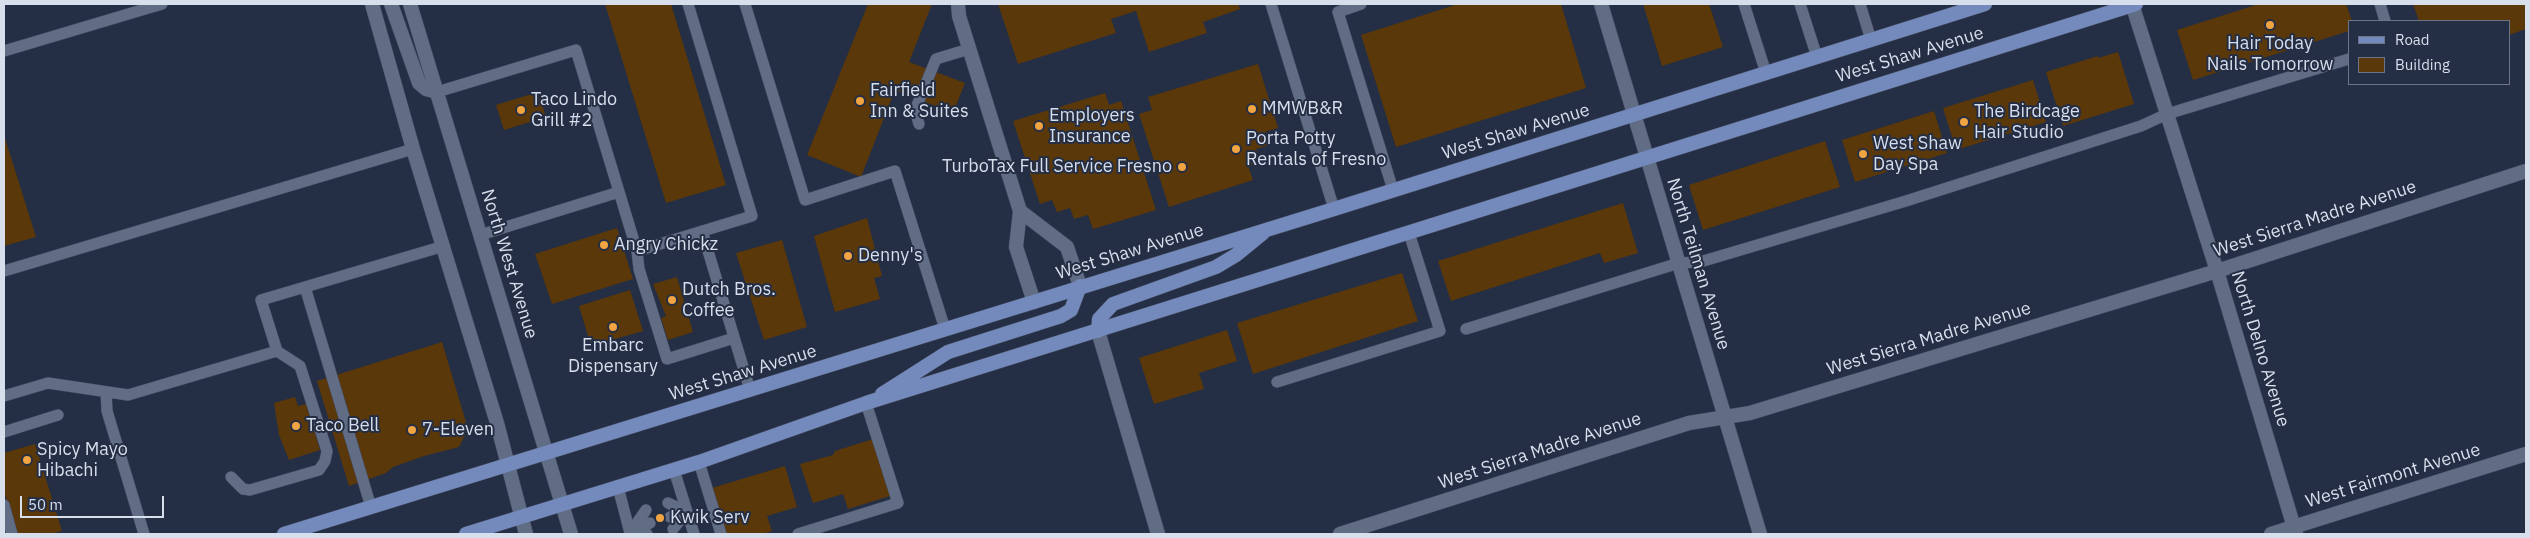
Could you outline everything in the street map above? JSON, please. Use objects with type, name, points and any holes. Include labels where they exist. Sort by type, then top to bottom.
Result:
[{"type":"main road","name":"West Shaw Avenue","points":[[284,534],[1034,302],[1080,286],[1267,230],[1985,4]]},
{"type":"main road","name":"West Shaw Avenue","points":[[466,534],[699,462],[866,403],[2133,4]]},
{"type":"main road","points":[[1098,331],[1099,319],[1113,304],[1216,267],[1236,256],[1267,230]]},
{"type":"main road","points":[[866,403],[948,352],[1061,316],[1071,310],[1080,286]]},
{"type":"street","points":[[372,4],[508,465],[526,534]]},
{"type":"street","points":[[392,4],[419,83],[426,89],[438,92]]},
{"type":"street","name":"North West Avenue","points":[[410,4],[571,534]]},
{"type":"street","points":[[958,4],[959,16],[1020,212],[1016,247],[1034,302]]},
{"type":"street","name":"North Teilman Avenue","points":[[1601,4],[1760,534]]},
{"type":"street","name":"North Delno Avenue","points":[[2133,4],[2295,530]]},
{"type":"street","name":"West Sierra Madre Avenue","points":[[1340,534],[1689,423],[1750,413],[2216,270],[2526,171]]},
{"type":"street","points":[[1020,212],[1067,247],[1080,286]]},
{"type":"street","points":[[1098,331],[1158,534]]},
{"type":"street","name":"West Fairmont Avenue","points":[[2271,534],[2295,530],[2526,454]]},
{"type":"lane","points":[[4,51],[162,4]]},
{"type":"lane","points":[[637,251],[752,216],[688,4]]},
{"type":"lane","points":[[745,4],[805,200],[895,171],[945,329]]},
{"type":"lane","points":[[1271,4],[1334,209]]},
{"type":"lane","points":[[1361,4],[1334,8],[1393,190]]},
{"type":"lane","points":[[1744,4],[1766,73]]},
{"type":"lane","points":[[1800,4],[1816,57]]},
{"type":"lane","points":[[1860,4],[1871,40]]},
{"type":"lane","points":[[2380,4],[2385,20]]},
{"type":"lane","points":[[919,124],[915,110],[936,59],[969,49]]},
{"type":"lane","points":[[438,92],[576,50],[637,251],[640,269],[667,359],[734,338]]},
{"type":"lane","points":[[1466,329],[1679,263],[1700,262],[1896,204],[2141,126],[2167,114],[2348,59]]},
{"type":"lane","points":[[4,271],[414,148]]},
{"type":"lane","points":[[480,235],[619,192]]},
{"type":"lane","points":[[702,231],[750,390]]},
{"type":"lane","points":[[1277,382],[1440,331],[1409,233]]},
{"type":"lane","points":[[231,477],[237,485],[250,490],[318,470],[325,461],[327,451],[300,366],[277,351],[261,300],[444,246]]},
{"type":"lane","points":[[305,287],[371,507]]},
{"type":"lane","points":[[4,396],[48,383],[128,395],[277,351]]},
{"type":"lane","points":[[106,392],[107,411],[144,534]]},
{"type":"lane","points":[[798,534],[898,504],[866,403]]},
{"type":"lane","points":[[4,432],[58,415]]},
{"type":"lane","points":[[699,462],[721,534]]},
{"type":"lane","points":[[674,470],[694,534]]},
{"type":"lane","points":[[618,487],[628,533]]},
{"type":"lane","points":[[668,503],[687,512]]},
{"type":"lane","points":[[4,505],[12,534]]},
{"type":"lane","points":[[628,533],[646,510]]},
{"type":"lane","points":[[670,517],[687,512]]},
{"type":"lane","points":[[674,529],[687,512]]},
{"type":"lane","points":[[628,533],[649,529]]},
{"type":"building","points":[[605,4],[671,4],[726,185],[666,203]]},
{"type":"building","name":"Fairfield Inn & Suites","points":[[868,4],[932,4],[909,62],[965,83],[953,113],[895,90],[861,177],[807,155]]},
{"type":"building","points":[[998,4],[1238,4],[1240,9],[1203,22],[1207,33],[1149,52],[1136,11],[1111,19],[1116,33],[1018,64]]},
{"type":"building","points":[[1458,4],[1561,4],[1586,88],[1396,147],[1361,35]]},
{"type":"building","points":[[1643,4],[1709,4],[1723,47],[1662,66]]},
{"type":"building","points":[[2259,4],[2346,4],[2352,20],[2348,20],[2348,31],[2193,80],[2177,30]]},
{"type":"building","points":[[2413,4],[2526,4],[2526,29],[2510,35],[2510,20],[2419,20]]},
{"type":"building","points":[[2118,52],[2134,104],[2063,126],[2046,72]]},
{"type":"building","points":[[1258,64],[1278,128],[1265,132],[1270,145],[1256,149],[1261,162],[1248,166],[1253,180],[1169,207],[1139,114],[1152,110],[1148,97]]},
{"type":"building","points":[[2033,80],[2046,122],[1956,150],[1943,108]]},
{"type":"building","points":[[538,92],[546,117],[504,130],[496,105]]},
{"type":"building","points":[[1105,93],[1109,105],[1121,101],[1156,210],[1093,229],[1088,215],[1074,219],[1070,208],[1057,212],[1052,200],[1040,204],[1013,121]]},
{"type":"building","points":[[1934,111],[1947,153],[1855,182],[1842,140]]},
{"type":"building","points":[[4,135],[36,237],[4,246]]},
{"type":"building","points":[[1825,141],[1840,187],[1703,230],[1689,185]]},
{"type":"building","points":[[1623,203],[1638,253],[1604,263],[1600,253],[1451,301],[1438,261]]},
{"type":"building","name":"Denny's","points":[[867,218],[882,276],[874,278],[880,299],[835,312],[814,236]]},
{"type":"building","points":[[617,228],[633,279],[552,304],[535,254]]},
{"type":"building","points":[[782,240],[807,327],[764,340],[736,253]]},
{"type":"building","points":[[1402,273],[1418,321],[1253,374],[1237,323]]},
{"type":"building","name":"Dutch Bros. Coffee","points":[[677,277],[693,332],[668,340],[661,318],[666,316],[653,284]]},
{"type":"building","points":[[630,290],[643,331],[591,346],[579,306]]},
{"type":"building","points":[[1227,330],[1237,361],[1199,373],[1204,389],[1154,404],[1139,358]]},
{"type":"building","name":"7-Eleven","points":[[442,342],[468,429],[459,447],[424,456],[393,467],[386,473],[349,486],[317,381]]},
{"type":"building","name":"Taco Bell","points":[[295,397],[298,406],[306,404],[320,450],[289,460],[279,435],[274,403]]},
{"type":"building","points":[[873,439],[890,496],[848,509],[843,494],[813,503],[800,464],[833,455],[835,451]]},
{"type":"building","points":[[35,444],[62,531],[50,534],[17,534],[4,491],[4,453]]},
{"type":"building","points":[[785,466],[797,507],[767,516],[772,531],[762,534],[726,534],[712,488]]},
{"type":"place","name":"Hair Today Nails Tomorrow","points":[[2270,25]]},
{"type":"place","name":"Fairfield Inn & Suites","points":[[860,101]]},
{"type":"place","name":"MMWB&R","points":[[1252,109]]},
{"type":"place","name":"Taco Lindo Grill #2","points":[[521,110]]},
{"type":"place","name":"The Birdcage Hair Studio","points":[[1964,122]]},
{"type":"place","name":"Employers Insurance","points":[[1039,126]]},
{"type":"place","name":"Porta Potty Rentals of Fresno","points":[[1236,149]]},
{"type":"place","name":"West Shaw Day Spa","points":[[1863,154]]},
{"type":"place","name":"TurboTax Full Service Fresno","points":[[1182,167]]},
{"type":"place","name":"Angry Chickz","points":[[604,245]]},
{"type":"place","name":"Denny's","points":[[848,256]]},
{"type":"place","name":"Dutch Bros. Coffee","points":[[672,300]]},
{"type":"place","name":"Embarc Dispensary","points":[[613,327]]},
{"type":"place","name":"Taco Bell","points":[[296,426]]},
{"type":"place","name":"7-Eleven","points":[[412,430]]},
{"type":"place","name":"Spicy Mayo Hibachi","points":[[27,460]]},
{"type":"place","name":"Kwik Serv","points":[[660,518]]}]
